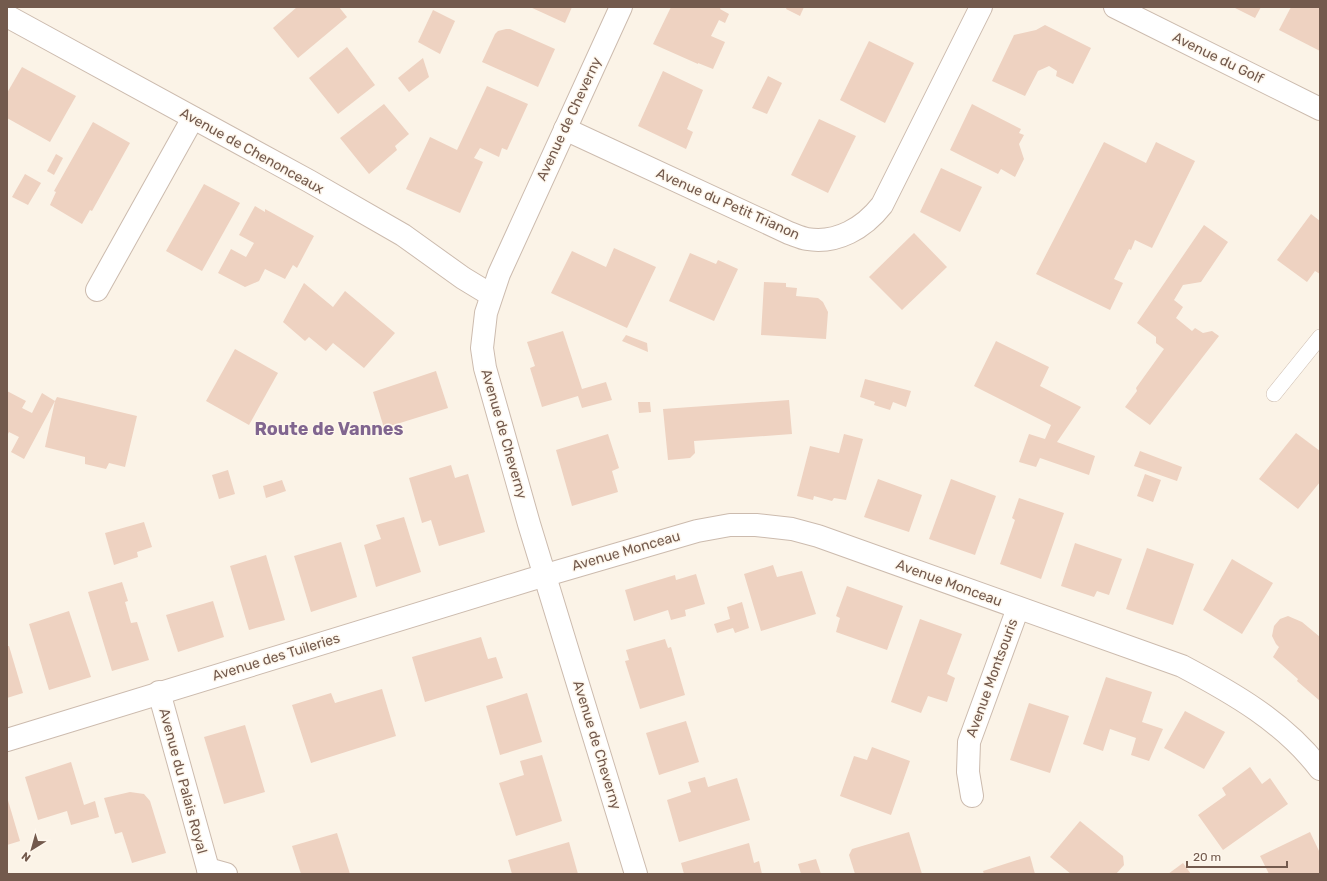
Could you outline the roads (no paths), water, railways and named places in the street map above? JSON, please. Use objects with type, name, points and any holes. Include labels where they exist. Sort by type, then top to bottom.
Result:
[{"type":"street","name":"Avenue de Cheverny","points":[[621,7],[510,247],[491,295],[486,313],[482,348],[485,368],[544,575],[636,874]]},
{"type":"street","name":"Avenue du Petit Trianon","points":[[565,129],[789,233],[805,239],[815,240],[836,238],[855,230],[865,223],[882,205],[981,7]]},
{"type":"street","name":"Avenue du Golf","points":[[1115,7],[1320,109]]},
{"type":"street","name":"Avenue de Chenonceaux","points":[[7,16],[403,235],[463,278],[491,295]]},
{"type":"street","points":[[97,290],[193,118]]},
{"type":"street","name":"Avenue Monceau","points":[[544,575],[697,531],[730,525],[756,525],[792,529],[818,536],[1182,666],[1237,696],[1280,728],[1302,748],[1320,768]]},
{"type":"street","name":"Avenue des Tuileries","points":[[7,740],[159,692],[544,575]]},
{"type":"street","name":"Avenue Montsouris","points":[[972,796],[968,772],[969,742],[1018,608]]},
{"type":"street","name":"Avenue du Palais Royal","points":[[159,692],[213,872]]},
{"type":"lane","points":[[1274,394],[1320,338]]},
{"type":"district","name":"Route de Vannes","points":[[329,429]]}]
